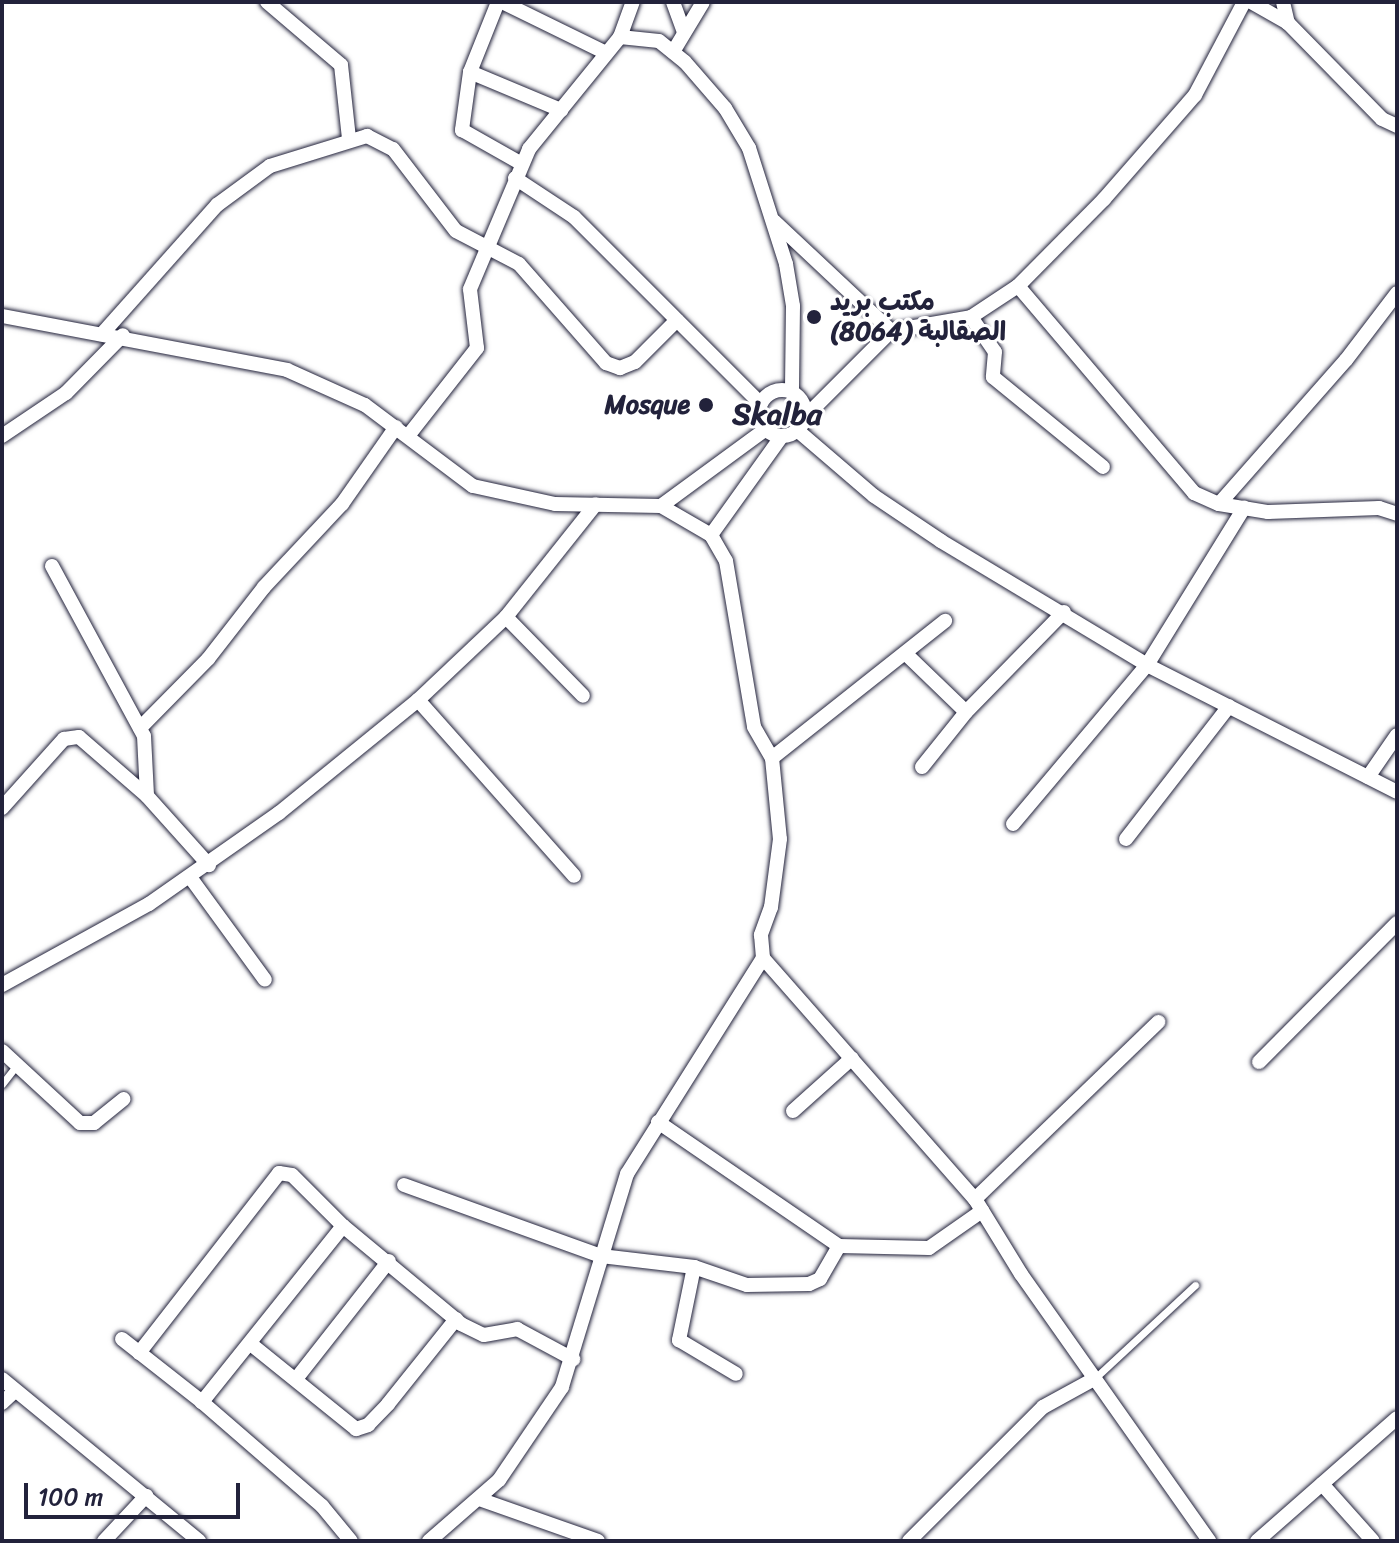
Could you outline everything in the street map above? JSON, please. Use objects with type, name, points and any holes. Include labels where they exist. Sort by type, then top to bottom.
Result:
[{"type":"street","points":[[267,2],[341,65],[349,139]]},
{"type":"street","points":[[522,164],[462,130],[470,72],[500,2],[606,53]]},
{"type":"street","points":[[140,728],[208,659],[264,587],[342,504],[477,348],[479,339],[467,302],[486,246],[515,178],[561,110],[620,37],[633,2]]},
{"type":"street","points":[[673,2],[684,32]]},
{"type":"street","points":[[673,52],[703,2]]},
{"type":"street","points":[[711,535],[782,436],[801,424],[891,331],[971,317],[1018,286],[1104,199],[1195,95],[1244,2]]},
{"type":"street","points":[[1251,2],[1288,23],[1382,119],[1397,126]]},
{"type":"street","points":[[1283,2],[1288,23]]},
{"type":"street","points":[[620,37],[646,36],[673,52],[738,127],[772,219],[793,306],[792,392]]},
{"type":"street","points":[[470,72],[561,110]]},
{"type":"street","points":[[102,334],[217,205],[270,166],[349,139],[382,139],[456,231],[519,264],[612,366],[635,362],[677,320]]},
{"type":"street","points":[[515,178],[574,217],[761,404],[766,429]]},
{"type":"street","points":[[772,219],[891,331]]},
{"type":"street","points":[[1018,286],[1182,484],[1219,504],[1244,508],[1299,513],[1379,508],[1397,514]]},
{"type":"street","points":[[1219,504],[1346,360],[1397,293]]},
{"type":"street","points":[[2,316],[123,335],[287,370],[365,405],[402,431],[451,473],[495,495],[661,506],[711,535],[726,561],[754,727],[772,758],[780,839],[771,907],[761,935],[763,958],[978,1205],[1094,1379],[1209,1541]]},
{"type":"street","points":[[971,317],[995,352],[993,377],[1103,467]]},
{"type":"street","points":[[2,436],[66,393],[123,335]]},
{"type":"street","points":[[761,404],[770,393],[792,392],[803,402],[801,424]]},
{"type":"street","points":[[801,424],[874,496],[1147,665],[1397,792]]},
{"type":"street","points":[[766,429],[782,436]]},
{"type":"street","points":[[661,506],[766,429]]},
{"type":"street","points":[[2,985],[209,865],[418,700],[506,617],[596,504]]},
{"type":"street","points":[[1013,824],[1147,665],[1244,508]]},
{"type":"street","points":[[52,566],[140,728],[147,796]]},
{"type":"street","points":[[922,767],[966,712],[1064,612]]},
{"type":"street","points":[[506,617],[583,696]]},
{"type":"street","points":[[772,758],[945,621]]},
{"type":"street","points":[[906,654],[966,712]]},
{"type":"street","points":[[418,700],[574,876]]},
{"type":"street","points":[[1126,839],[1229,706]]},
{"type":"street","points":[[1368,777],[1397,735]]},
{"type":"street","points":[[2,808],[70,736],[89,740],[147,796],[209,865]]},
{"type":"street","points":[[190,877],[265,980]]},
{"type":"street","points":[[1259,1062],[1397,923]]},
{"type":"street","points":[[429,1541],[479,1499],[515,1461],[562,1387],[627,1174],[763,958]]},
{"type":"street","points":[[658,1122],[839,1246],[929,1248],[978,1205],[1158,1022]]},
{"type":"street","points":[[2,1051],[80,1123],[94,1123],[124,1099]]},
{"type":"street","points":[[793,1111],[852,1058]]},
{"type":"street","points":[[139,1353],[279,1173],[292,1175],[343,1226],[456,1319],[484,1335],[517,1329],[573,1359]]},
{"type":"street","points":[[404,1185],[601,1256],[694,1267],[747,1285],[809,1284],[820,1279],[839,1246]]},
{"type":"street","points":[[202,1402],[252,1345],[343,1226]]},
{"type":"street","points":[[296,1379],[389,1261]]},
{"type":"street","points":[[694,1267],[679,1340],[736,1374]]},
{"type":"street","points":[[252,1345],[351,1425],[362,1428],[456,1319]]},
{"type":"street","points":[[122,1339],[202,1402],[322,1506],[351,1541]]},
{"type":"street","points":[[2,1379],[199,1541]]},
{"type":"street","points":[[909,1541],[1043,1407],[1094,1379]]},
{"type":"street","points":[[2,1403],[15,1391]]},
{"type":"street","points":[[1257,1541],[1392,1423],[1397,1440]]},
{"type":"street","points":[[1322,1484],[1373,1541]]},
{"type":"street","points":[[104,1541],[146,1496]]},
{"type":"street","points":[[479,1499],[569,1536],[598,1541]]},
{"type":"lane","points":[[2,1084],[17,1065]]},
{"type":"lane","points":[[1094,1379],[1195,1285]]},
{"type":"place","name":"مكتب بريد الصقالبة (8064)","points":[[814,317]]},
{"type":"place","name":"Mosque","points":[[706,405]]},
{"type":"district","name":"Skalba","points":[[777,414]]}]
